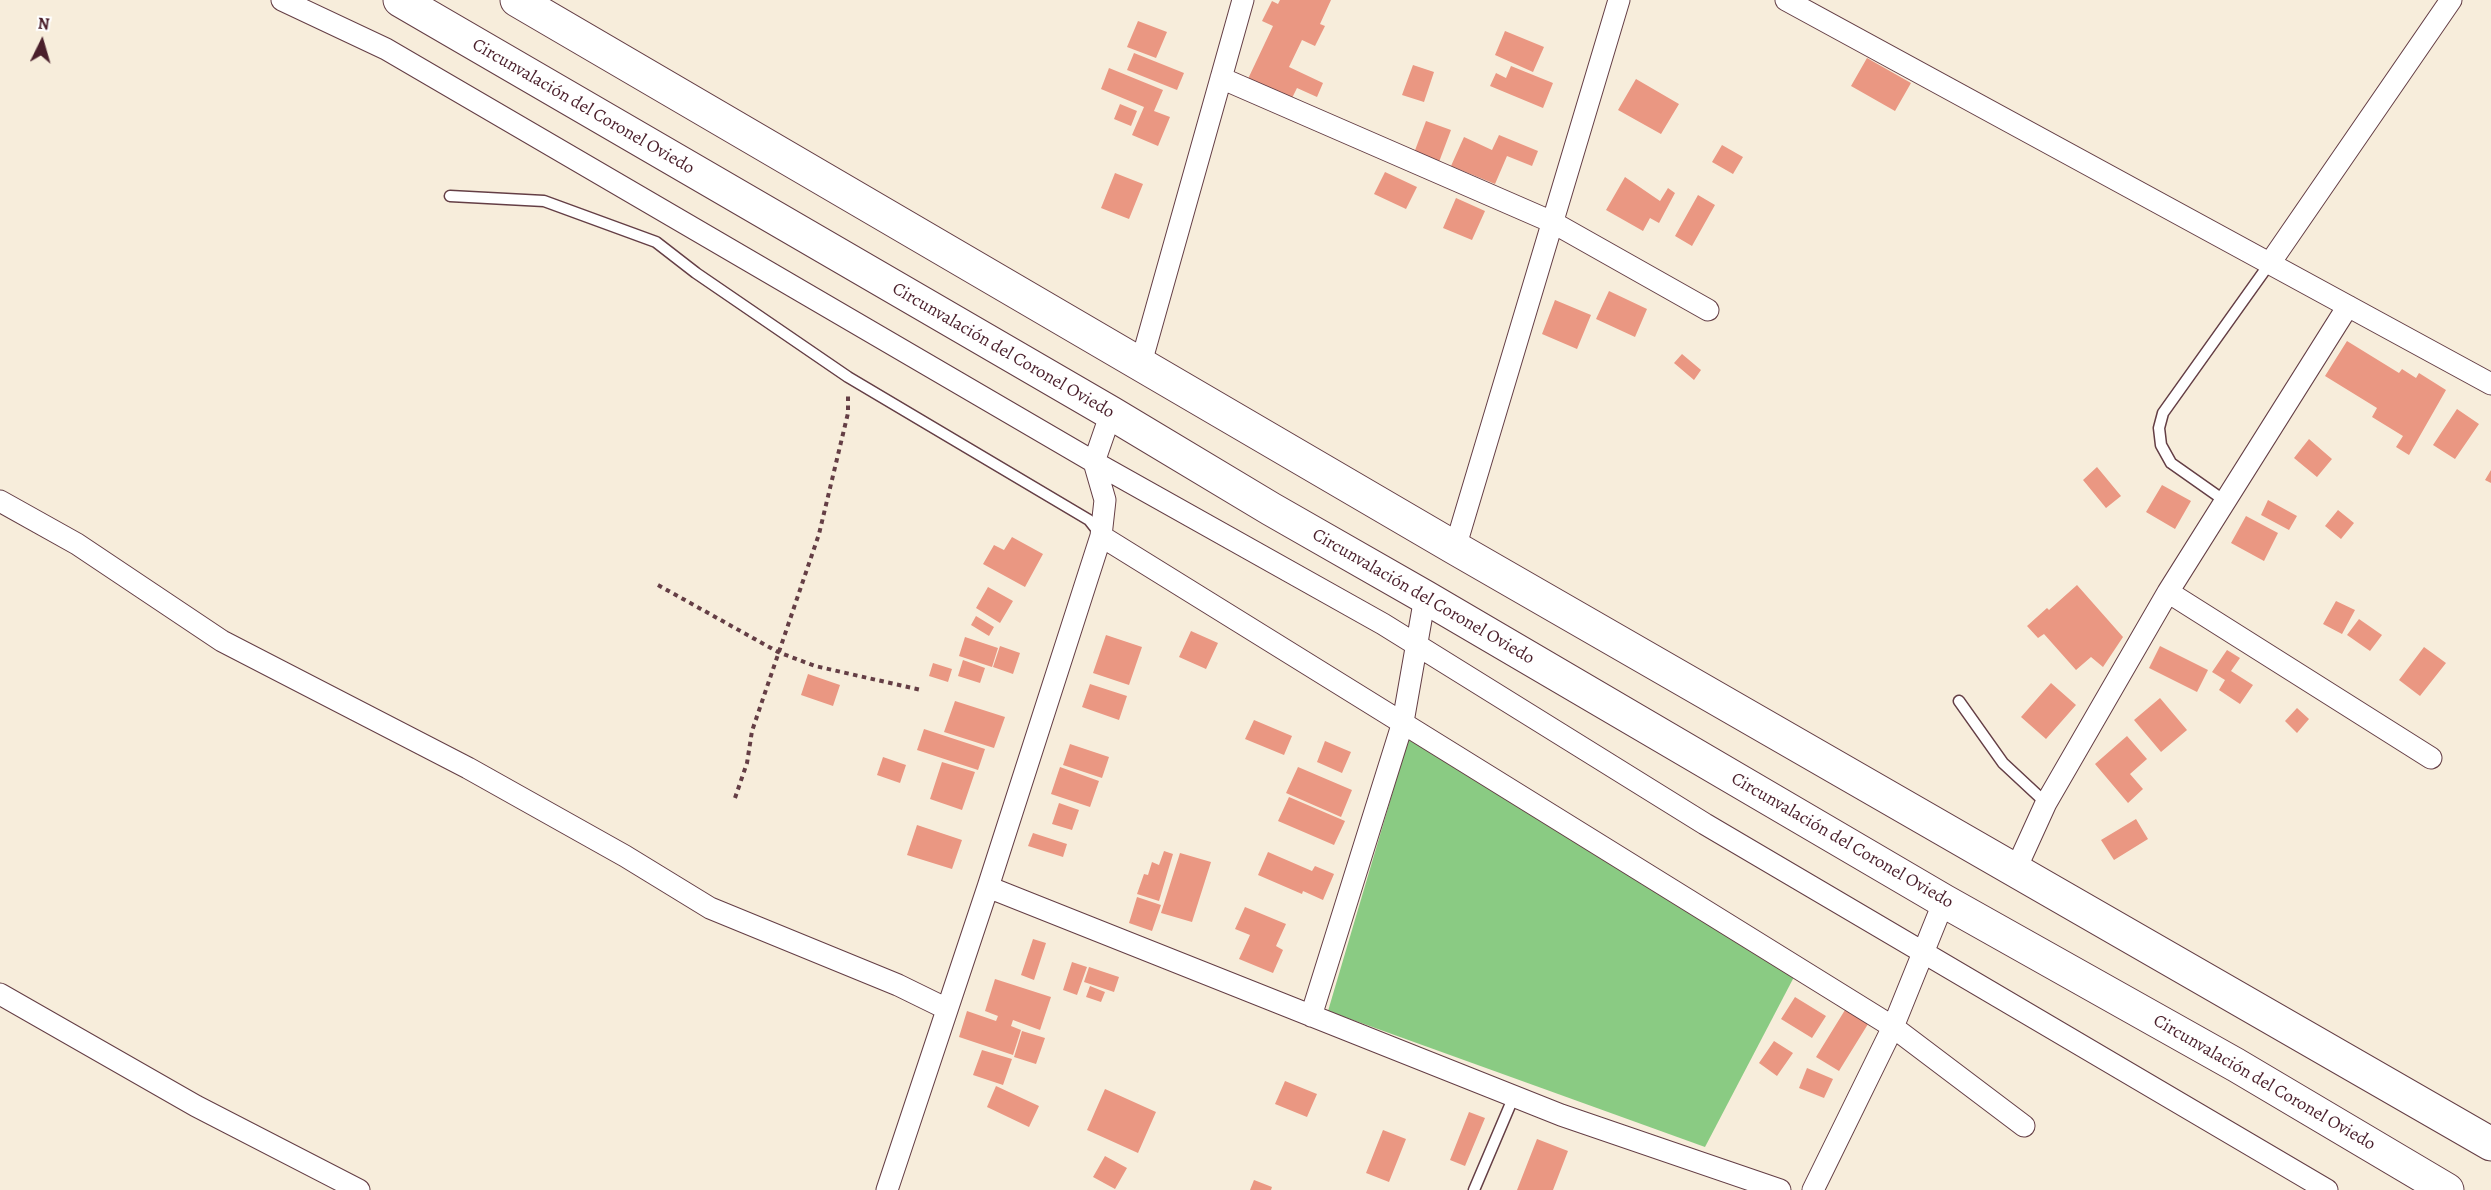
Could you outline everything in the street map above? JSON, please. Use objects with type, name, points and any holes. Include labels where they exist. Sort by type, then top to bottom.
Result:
[{"type":"highway","name":"Circunvalación del Coronel Oviedo","points":[[400,0],[1111,412],[1271,509],[1944,901],[2236,1065],[2447,1190]]},
{"type":"highway","points":[[517,0],[1455,548],[2491,1144]]},
{"type":"street","points":[[282,0],[386,49],[1094,462],[1373,618],[1416,647],[1705,824],[2327,1190]]},
{"type":"street","points":[[1141,363],[1243,0]]},
{"type":"street","points":[[1455,548],[1619,0]]},
{"type":"street","points":[[1786,0],[2491,384]]},
{"type":"street","points":[[2270,263],[2451,0]]},
{"type":"street","points":[[1221,78],[1552,222],[1708,310]]},
{"type":"street","points":[[2015,871],[2046,803],[2168,592],[2348,306]]},
{"type":"street","points":[[886,1190],[988,887],[1101,536],[1106,500],[1094,462],[1111,412]]},
{"type":"street","points":[[0,501],[77,544],[222,641],[468,768],[625,856],[710,908],[898,985],[947,1009]]},
{"type":"street","points":[[1101,536],[1893,1027],[2024,1126]]},
{"type":"street","points":[[2168,592],[2431,758]]},
{"type":"street","points":[[1311,1016],[1403,722],[1425,597]]},
{"type":"street","points":[[988,887],[1561,1115],[1780,1190]]},
{"type":"street","points":[[1813,1190],[1893,1027],[1944,901]]},
{"type":"street","points":[[0,994],[196,1106],[359,1190]]},
{"type":"lane","points":[[450,196],[544,201],[656,242],[696,273],[848,377],[1089,520],[1101,536]]},
{"type":"lane","points":[[2225,501],[2171,463],[2161,445],[2159,428],[2163,413],[2270,263]]},
{"type":"lane","points":[[1959,700],[2003,763],[2046,803]]},
{"type":"lane","points":[[1474,1190],[1514,1096]]},
{"type":"path","points":[[735,798],[747,763],[752,731],[819,534],[848,413],[848,377]]},
{"type":"path","points":[[658,585],[778,652],[815,666],[921,690]]},
{"type":"green space","points":[[1409,737],[1794,977],[1705,1147],[1328,1011]]},
{"type":"building","points":[[1280,0],[1331,0],[1320,24],[1325,26],[1315,46],[1302,40],[1289,67],[1323,83],[1317,97],[1297,88],[1290,102],[1247,81],[1273,26],[1262,21],[1272,1],[1278,4]]},
{"type":"building","points":[[1138,21],[1167,32],[1156,58],[1127,47]]},
{"type":"building","points":[[1505,31],[1544,47],[1533,72],[1495,55]]},
{"type":"building","points":[[1134,53],[1184,73],[1177,90],[1127,70]]},
{"type":"building","points":[[1867,58],[1911,83],[1895,111],[1851,86]]},
{"type":"building","points":[[1413,65],[1434,72],[1424,102],[1402,95]]},
{"type":"building","points":[[1511,66],[1553,83],[1543,108],[1490,86],[1496,73],[1506,78]]},
{"type":"building","points":[[1109,68],[1163,90],[1154,111],[1170,117],[1158,146],[1132,135],[1144,107],[1101,89]]},
{"type":"building","points":[[1636,79],[1679,104],[1661,134],[1618,110]]},
{"type":"building","points":[[1120,104],[1137,111],[1131,126],[1114,119]]},
{"type":"building","points":[[1426,121],[1451,130],[1439,162],[1414,153]]},
{"type":"building","points":[[1499,135],[1538,151],[1532,166],[1507,156],[1495,184],[1451,166],[1464,137],[1492,150]]},
{"type":"building","points":[[1722,145],[1743,157],[1733,174],[1712,162]]},
{"type":"building","points":[[1385,172],[1417,187],[1406,209],[1374,194]]},
{"type":"building","points":[[1115,173],[1143,184],[1129,219],[1101,208]]},
{"type":"building","points":[[1625,177],[1660,201],[1668,188],[1675,193],[1659,223],[1650,218],[1643,231],[1606,210]]},
{"type":"building","points":[[1698,195],[1715,205],[1692,246],[1675,236]]},
{"type":"building","points":[[1456,198],[1485,211],[1472,240],[1443,228]]},
{"type":"building","points":[[1609,291],[1647,309],[1635,337],[1596,319]]},
{"type":"building","points":[[1555,300],[1591,315],[1577,349],[1542,334]]},
{"type":"building","points":[[2347,341],[2399,373],[2402,369],[2416,378],[2419,373],[2446,390],[2409,455],[2396,447],[2403,436],[2372,417],[2377,408],[2325,376]]},
{"type":"building","points":[[1682,354],[1701,370],[1694,380],[1674,363]]},
{"type":"building","points":[[2457,409],[2479,424],[2455,459],[2433,445]]},
{"type":"building","points":[[2309,439],[2332,459],[2317,477],[2294,458]]},
{"type":"building","points":[[2097,467],[2121,496],[2106,508],[2083,480]]},
{"type":"building","points":[[2491,470],[2491,483],[2485,480]]},
{"type":"building","points":[[2162,485],[2191,501],[2175,529],[2146,512]]},
{"type":"building","points":[[2268,500],[2297,516],[2289,530],[2261,515]]},
{"type":"building","points":[[2338,510],[2354,523],[2341,539],[2325,526]]},
{"type":"building","points":[[2246,516],[2278,533],[2264,561],[2231,543]]},
{"type":"building","points":[[1012,537],[1043,554],[1025,587],[983,564],[994,545],[1004,550]]},
{"type":"building","points":[[2077,585],[2123,637],[2103,667],[2091,657],[2076,670],[2044,634],[2038,638],[2027,626]]},
{"type":"building","points":[[988,587],[1013,601],[1000,623],[976,608]]},
{"type":"building","points":[[2336,601],[2355,610],[2342,634],[2323,624]]},
{"type":"building","points":[[976,616],[994,627],[989,636],[971,625]]},
{"type":"building","points":[[2359,619],[2382,635],[2370,651],[2347,635]]},
{"type":"building","points":[[1191,631],[1218,643],[1206,669],[1179,657]]},
{"type":"building","points":[[1106,635],[1142,647],[1129,685],[1093,673]]},
{"type":"building","points":[[965,637],[998,648],[992,667],[959,656]]},
{"type":"building","points":[[1000,646],[1020,653],[1013,674],[993,667]]},
{"type":"building","points":[[2160,646],[2208,670],[2197,692],[2149,668]]},
{"type":"building","points":[[2424,647],[2446,663],[2420,696],[2399,680]]},
{"type":"building","points":[[2227,650],[2240,658],[2231,671],[2253,685],[2240,704],[2219,690],[2225,680],[2212,672]]},
{"type":"building","points":[[963,660],[985,668],[980,683],[958,676]]},
{"type":"building","points":[[933,663],[952,669],[948,682],[929,676]]},
{"type":"building","points":[[808,674],[840,685],[833,706],[801,695]]},
{"type":"building","points":[[2051,683],[2076,705],[2046,739],[2021,717]]},
{"type":"building","points":[[1090,684],[1127,696],[1119,720],[1082,707]]},
{"type":"building","points":[[2160,698],[2187,730],[2161,752],[2134,720]]},
{"type":"building","points":[[955,701],[1005,717],[994,748],[944,732]]},
{"type":"building","points":[[2297,708],[2309,719],[2297,733],[2285,721]]},
{"type":"building","points":[[1254,720],[1292,736],[1284,755],[1245,739]]},
{"type":"building","points":[[924,729],[985,749],[978,770],[917,750]]},
{"type":"building","points":[[2127,736],[2147,759],[2130,774],[2143,789],[2128,803],[2095,764]]},
{"type":"building","points":[[1325,741],[1351,752],[1342,773],[1317,762]]},
{"type":"building","points":[[1070,744],[1109,757],[1102,778],[1063,765]]},
{"type":"building","points":[[883,757],[906,765],[900,783],[877,775]]},
{"type":"building","points":[[942,762],[975,772],[962,810],[930,799]]},
{"type":"building","points":[[1060,767],[1099,781],[1090,807],[1051,794]]},
{"type":"building","points":[[1298,767],[1352,790],[1341,817],[1286,793]]},
{"type":"building","points":[[1289,797],[1345,821],[1334,845],[1278,821]]},
{"type":"building","points":[[1059,803],[1079,810],[1072,830],[1052,824]]},
{"type":"building","points":[[2136,819],[2148,839],[2114,860],[2101,840]]},
{"type":"building","points":[[917,825],[962,840],[952,869],[907,855]]},
{"type":"building","points":[[1033,833],[1067,844],[1063,857],[1028,846]]},
{"type":"building","points":[[1164,851],[1173,854],[1159,901],[1137,894],[1144,874],[1148,875],[1152,862],[1159,865]]},
{"type":"building","points":[[1268,852],[1312,871],[1315,866],[1334,874],[1323,900],[1303,891],[1302,894],[1258,875]]},
{"type":"building","points":[[1180,853],[1211,862],[1192,922],[1161,913]]},
{"type":"building","points":[[1137,897],[1161,905],[1152,931],[1129,923]]},
{"type":"building","points":[[1245,907],[1286,924],[1276,946],[1283,950],[1273,973],[1239,959],[1250,935],[1235,929]]},
{"type":"building","points":[[1033,939],[1046,943],[1034,980],[1021,975]]},
{"type":"building","points":[[1072,962],[1087,967],[1077,995],[1063,990]]},
{"type":"building","points":[[1089,967],[1119,977],[1114,992],[1084,982]]},
{"type":"building","points":[[995,979],[1051,997],[1040,1030],[1013,1020],[1011,1026],[1021,1030],[1013,1055],[959,1037],[967,1011],[996,1021],[998,1016],[985,1011]]},
{"type":"building","points":[[1090,986],[1105,992],[1101,1002],[1086,997]]},
{"type":"building","points":[[1795,997],[1826,1016],[1812,1038],[1781,1019]]},
{"type":"building","points":[[1845,1010],[1868,1024],[1839,1071],[1816,1057]]},
{"type":"building","points":[[1022,1031],[1045,1038],[1036,1064],[1014,1057]]},
{"type":"building","points":[[1774,1041],[1793,1053],[1777,1076],[1759,1063]]},
{"type":"building","points":[[982,1050],[1012,1059],[1003,1085],[973,1075]]},
{"type":"building","points":[[1807,1068],[1833,1079],[1824,1098],[1799,1088]]},
{"type":"building","points":[[1285,1081],[1317,1094],[1307,1117],[1275,1104]]},
{"type":"building","points":[[996,1086],[1039,1106],[1029,1127],[987,1107]]},
{"type":"building","points":[[1105,1089],[1156,1112],[1138,1153],[1087,1130]]},
{"type":"building","points":[[1469,1112],[1485,1118],[1465,1166],[1450,1160]]},
{"type":"building","points":[[1383,1130],[1406,1139],[1389,1182],[1366,1173]]},
{"type":"building","points":[[1537,1139],[1568,1151],[1553,1190],[1517,1190]]},
{"type":"building","points":[[1105,1156],[1127,1168],[1115,1189],[1093,1177]]},
{"type":"building","points":[[1254,1180],[1272,1187],[1271,1190],[1250,1190]]}]
